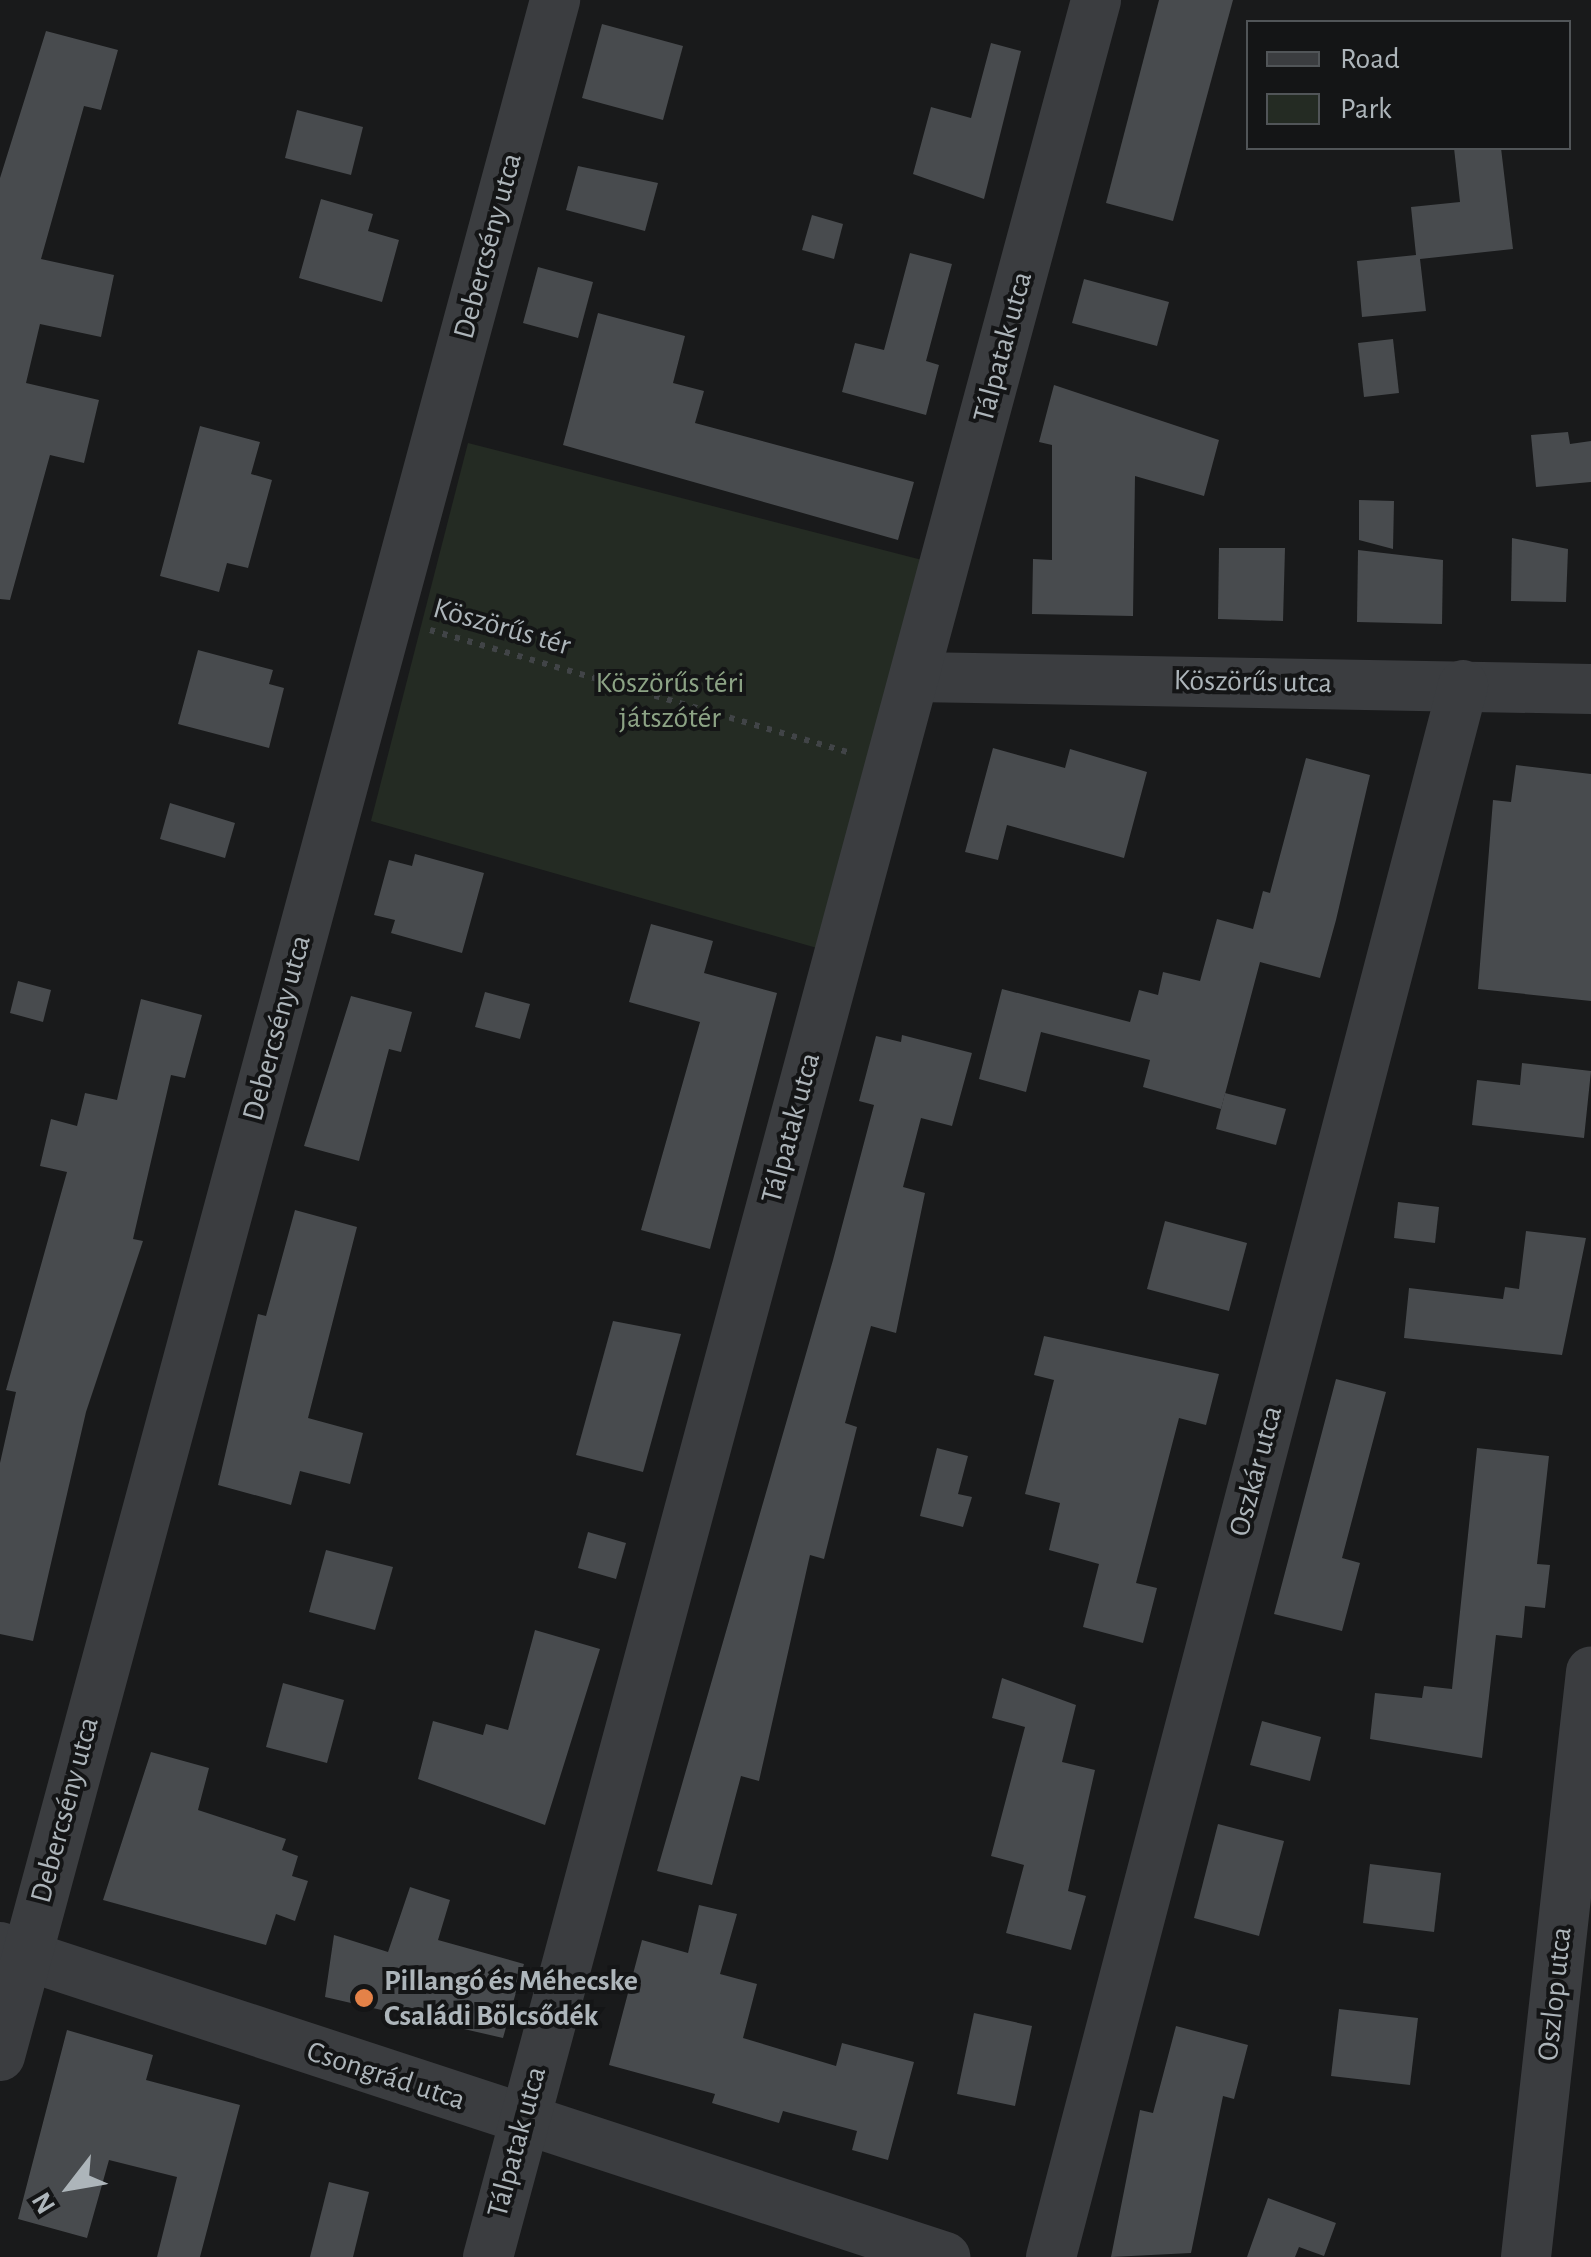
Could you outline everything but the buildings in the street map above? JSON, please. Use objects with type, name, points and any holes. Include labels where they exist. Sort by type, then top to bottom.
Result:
[{"type":"street","name":"Debercsény utca","points":[[0,2056],[13,1951],[389,618],[554,0]]},
{"type":"street","name":"Tálpatak utca","points":[[488,2257],[1096,0]]},
{"type":"street","name":"Köszörűs utca","points":[[915,677],[1591,689]]},
{"type":"street","name":"Oszkár utca","points":[[1051,2257],[1462,686]]},
{"type":"street","name":"Oszlop utca","points":[[1526,2257],[1591,1672]]},
{"type":"street","name":"Csongrád utca","points":[[13,1951],[945,2257]]},
{"type":"path","name":"Köszörűs tér","points":[[389,618],[890,764]]},
{"type":"green space","name":"Köszörűs téri játszótér","points":[[468,443],[926,561],[817,948],[371,821]]},
{"type":"place","name":"Pillangó és Méhecske Családi Bölcsődék","points":[[364,1998]]}]
